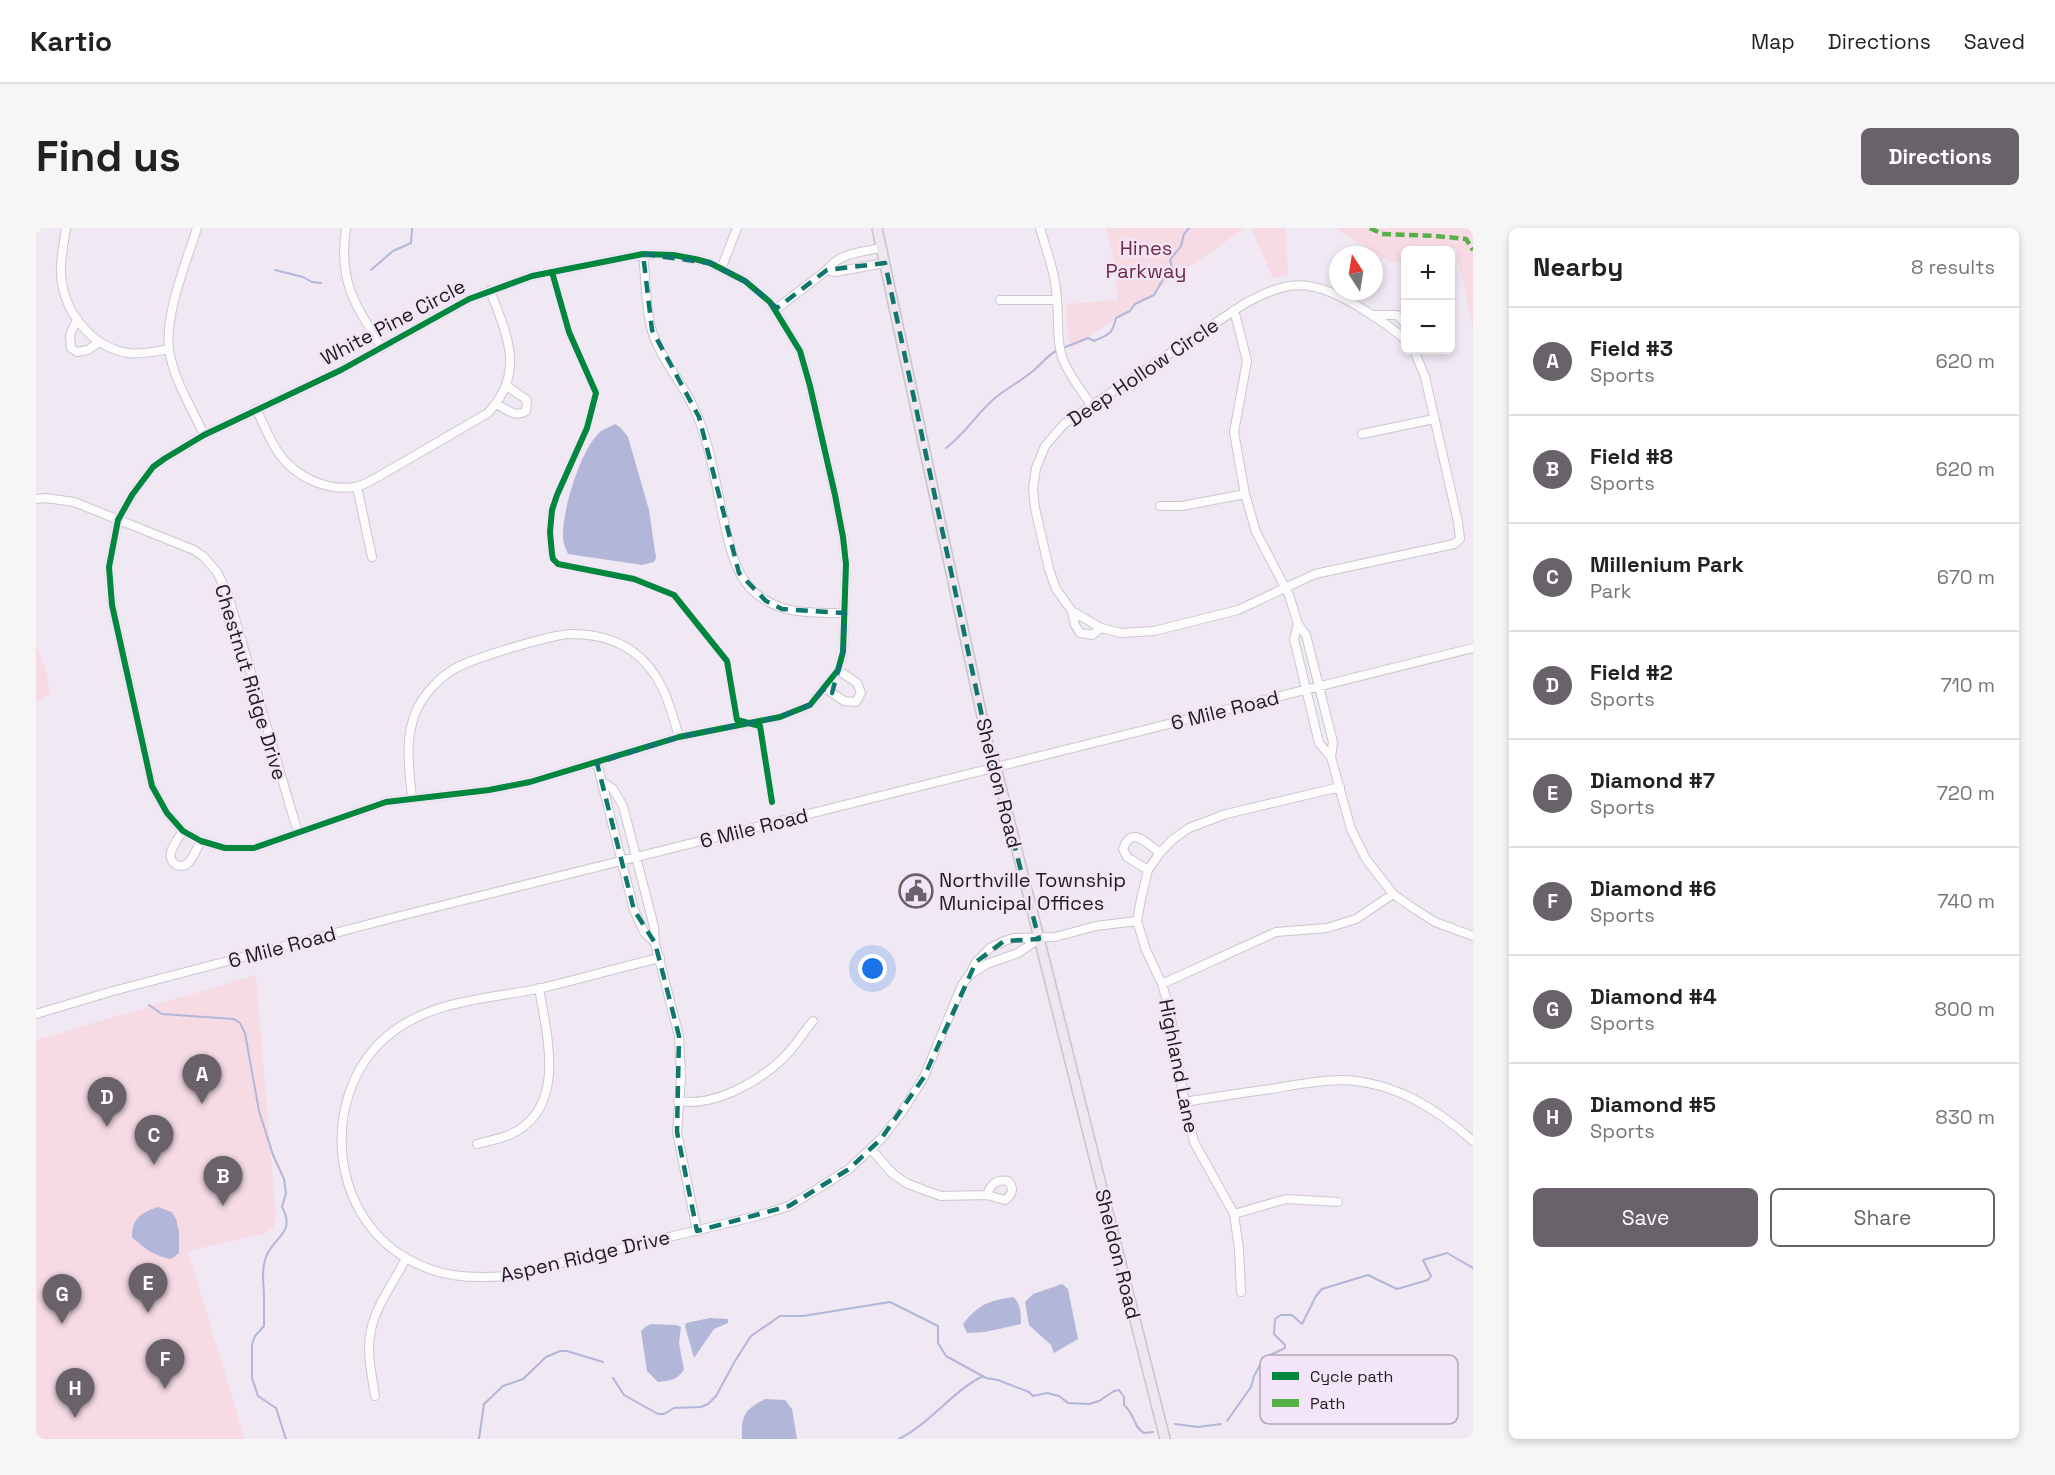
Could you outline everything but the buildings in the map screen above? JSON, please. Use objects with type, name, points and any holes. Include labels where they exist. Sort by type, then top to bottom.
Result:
[{"type":"main road","name":"Sheldon Road","points":[[877,228],[989,749],[996,767],[1165,1439]]},
{"type":"street","points":[[66,228],[61,280],[68,303],[93,339],[130,354],[169,349]]},
{"type":"street","points":[[196,228],[171,315],[169,349],[178,380],[204,435]]},
{"type":"street","points":[[346,228],[343,254],[346,281],[356,306],[382,348]]},
{"type":"street","points":[[721,269],[736,228]]},
{"type":"street","points":[[1040,228],[1053,271],[1057,300],[1058,339],[1062,356],[1067,369],[1091,405]]},
{"type":"street","points":[[775,310],[827,270],[833,261],[881,248]]},
{"type":"street","points":[[643,254],[652,330],[664,358],[699,417],[731,552],[739,573],[751,589],[766,601],[782,609],[800,613],[845,613]]},
{"type":"street","name":"White Pine Circle","points":[[643,254],[673,255],[695,259],[745,281],[770,302],[800,351],[818,419],[843,537],[846,564],[843,651],[838,670],[825,688],[810,705],[780,717],[679,737],[511,787],[386,802],[266,845],[242,849],[225,848],[201,841],[183,831],[167,813],[152,786],[113,610],[109,567],[118,520],[132,495],[153,467],[164,459],[204,435],[382,348],[445,312],[490,290],[532,276],[643,254]]},
{"type":"street","points":[[827,270],[836,272],[885,263]]},
{"type":"street","name":"Deep Hollow Circle","points":[[1401,336],[1373,315],[1330,290],[1308,285],[1288,286],[1267,291],[1234,310],[1064,424],[1053,435],[1039,458],[1033,479],[1035,508],[1050,575],[1072,611],[1101,628],[1121,633],[1154,631],[1238,610],[1315,574],[1450,546],[1460,539],[1425,377],[1416,354]]},
{"type":"street","points":[[256,409],[275,447],[290,466],[312,481],[336,487],[357,487],[376,478],[488,413],[497,404],[510,378],[510,344],[490,290]]},
{"type":"street","points":[[1000,300],[1057,300]]},
{"type":"street","points":[[1234,310],[1247,361],[1234,432],[1245,494],[1256,532],[1285,587],[1298,624],[1306,635],[1334,742],[1331,758]]},
{"type":"street","name":"Deep Hollow Circle","points":[[1373,315],[1397,315],[1401,319]]},
{"type":"street","points":[[77,319],[70,335],[71,348],[77,352],[88,350],[99,342]]},
{"type":"street","points":[[497,404],[514,414],[526,411],[527,400],[507,386]]},
{"type":"street","points":[[1362,434],[1434,419]]},
{"type":"street","points":[[357,487],[372,557]]},
{"type":"street","points":[[1160,506],[1182,506],[1245,494]]},
{"type":"street","name":"Chestnut Ridge Drive","points":[[36,499],[66,500],[194,549],[217,572],[228,595],[298,833]]},
{"type":"street","name":"Deep Hollow Circle","points":[[1072,611],[1074,625],[1080,633],[1092,635],[1101,628]]},
{"type":"street","points":[[1298,624],[1293,639],[1319,743],[1331,758],[1351,829],[1366,859],[1393,894],[1435,922],[1473,936]]},
{"type":"street","points":[[412,798],[408,737],[418,706],[433,686],[464,664],[560,636],[580,634],[608,640],[639,657],[660,683],[668,700],[679,737]]},
{"type":"street","name":"6 Mile Road","points":[[36,1014],[113,991],[304,941],[1473,648]]},
{"type":"street","points":[[825,688],[844,701],[856,702],[861,693],[857,683],[838,670]]},
{"type":"street","points":[[597,763],[634,910],[644,932],[655,943]]},
{"type":"street","points":[[603,783],[613,789],[623,806],[679,1036],[681,1077],[677,1132],[697,1231]]},
{"type":"street","name":"Highland Lane","points":[[1241,1292],[1239,1249],[1234,1214],[1194,1142],[1169,1007],[1137,921],[1148,870],[1172,840],[1189,828],[1226,814],[1340,787]]},
{"type":"street","points":[[183,831],[171,851],[172,860],[176,865],[181,866],[188,863],[201,841]]},
{"type":"street","points":[[1148,870],[1127,857],[1123,849],[1126,841],[1131,837],[1138,837],[1160,853]]},
{"type":"street","points":[[1162,984],[1276,932],[1327,927],[1356,919],[1393,894]]},
{"type":"street","points":[[970,974],[987,964],[1018,953],[1039,939],[1096,926],[1137,921]]},
{"type":"street","name":"Aspen Ridge Drive","points":[[660,958],[539,988],[478,998],[437,1008],[398,1028],[382,1041],[369,1055],[357,1075],[345,1106],[341,1128],[341,1149],[349,1187],[368,1223],[387,1244],[406,1258],[452,1276],[476,1278],[506,1276],[697,1231],[789,1206],[849,1169],[871,1149],[902,1112],[924,1077],[958,993],[976,962],[990,948],[1014,938],[1039,939]]},
{"type":"street","points":[[477,1144],[521,1128],[532,1117],[545,1096],[551,1068],[539,988]]},
{"type":"street","points":[[678,1101],[689,1103],[707,1100],[729,1093],[748,1083],[780,1061],[813,1021]]},
{"type":"street","points":[[1185,1102],[1320,1081],[1344,1080],[1367,1083],[1393,1089],[1415,1098],[1437,1112],[1473,1141]]},
{"type":"street","points":[[871,1149],[892,1173],[906,1183],[941,1196],[987,1195]]},
{"type":"street","points":[[1234,1214],[1286,1199],[1338,1202]]},
{"type":"street","points":[[375,1396],[370,1358],[371,1330],[378,1309],[406,1258]]},
{"type":"highlighted area","points":[[643,254],[710,263],[745,281],[777,308],[827,270],[885,263],[989,749],[1039,939],[1004,941],[976,962],[924,1077],[881,1139],[849,1169],[789,1206],[697,1231],[677,1132],[679,1036],[655,943],[634,910],[597,763],[679,737],[780,717],[810,705],[825,688],[832,693],[843,652],[845,613],[782,609],[766,601],[739,573],[699,417],[652,330]]},
{"type":"green space","name":"Hines Parkway","points":[[1106,228],[1245,228],[1071,350],[1066,304],[1118,300],[1113,256]]},
{"type":"green space","points":[[1251,228],[1286,228],[1288,275],[1273,278]]},
{"type":"green space","points":[[1334,228],[1473,228],[1473,328],[1455,246],[1401,246],[1401,260],[1391,263],[1383,258],[1383,246],[1363,246]]},
{"type":"green space","points":[[36,644],[47,674],[50,695],[36,703]]},
{"type":"green space","points":[[256,975],[276,1218],[273,1228],[263,1234],[188,1251],[245,1439],[36,1439],[36,1040]]},
{"type":"water","points":[[615,424],[628,437],[649,510],[656,558],[654,562],[642,565],[568,554],[563,537],[569,497],[585,453],[599,433]]},
{"type":"water","points":[[158,1207],[172,1212],[176,1219],[179,1232],[179,1253],[171,1259],[150,1251],[132,1237],[134,1225],[139,1217]]},
{"type":"water","points":[[1062,1284],[1068,1289],[1078,1339],[1054,1353],[1051,1345],[1029,1325],[1025,1302],[1033,1294]]},
{"type":"water","points":[[1013,1297],[1019,1306],[1021,1324],[985,1332],[967,1333],[963,1324],[979,1308],[990,1302]]},
{"type":"water","points":[[710,1318],[728,1319],[728,1323],[714,1329],[694,1358],[686,1323]]},
{"type":"water","points":[[651,1324],[681,1327],[679,1343],[684,1370],[679,1376],[658,1382],[647,1371],[641,1331]]},
{"type":"water","points":[[765,1399],[785,1400],[792,1409],[797,1439],[742,1439],[745,1415],[748,1410]]},
{"type":"waterway","points":[[371,270],[393,251],[411,243],[412,228]]},
{"type":"waterway","points":[[1063,348],[1088,338],[1094,341],[1106,335],[1113,328],[1116,318],[1130,311],[1135,304],[1154,295],[1166,274],[1173,271],[1170,260],[1181,246],[1184,234],[1189,228]]},
{"type":"waterway","points":[[275,270],[321,283]]},
{"type":"waterway","points":[[946,448],[995,398],[1058,350]]},
{"type":"waterway","points":[[149,1005],[162,1014],[234,1019],[240,1023],[245,1033],[259,1111],[273,1155],[284,1179],[286,1193],[282,1207],[287,1224],[268,1252],[264,1265],[264,1326],[255,1336],[252,1344],[252,1378],[258,1396],[276,1408],[286,1439]]},
{"type":"waterway","points":[[1270,1355],[1285,1348],[1285,1345],[1274,1334],[1275,1319],[1281,1315],[1292,1315],[1302,1324],[1322,1289],[1368,1275],[1397,1289],[1428,1280],[1431,1276],[1423,1260],[1447,1253],[1473,1268]]},
{"type":"waterway","points":[[613,1378],[624,1395],[658,1414],[664,1414],[674,1408],[701,1407],[716,1396],[751,1336],[780,1316],[803,1316],[890,1302],[938,1326],[938,1343],[946,1356],[986,1378],[998,1380],[1029,1392],[1033,1396],[1047,1393],[1059,1396],[1068,1403],[1089,1404],[1119,1390],[1124,1397],[1124,1405],[1140,1430],[1144,1433],[1153,1432]]},
{"type":"waterway","points":[[479,1439],[484,1404],[503,1386],[523,1379],[546,1357],[560,1351],[567,1351],[603,1362]]},
{"type":"waterway","points":[[1227,1421],[1251,1387],[1260,1365]]},
{"type":"waterway","points":[[899,1439],[921,1425],[961,1390],[983,1376]]},
{"type":"waterway","points":[[1175,1424],[1198,1427],[1221,1424]]},
{"type":"marked path","points":[[1370,228],[1382,234],[1466,239],[1473,250]]},
{"type":"cycle path","points":[[643,254],[673,255],[695,259],[710,263],[745,281],[770,302],[800,351],[810,386],[843,537],[846,564],[843,652],[838,670],[810,705],[780,717],[679,737],[530,782],[489,790],[386,802],[254,848],[225,848],[201,841],[183,831],[167,813],[152,786],[112,605],[109,567],[118,520],[132,495],[153,467],[204,435],[341,370],[469,299],[532,276],[643,254]]},
{"type":"cycle path","points":[[552,272],[569,332],[596,393],[587,428],[552,510],[550,532],[553,559],[558,564],[634,579],[674,595],[727,661],[737,720],[760,726],[772,802]]},
{"type":"place","name":"Northville Township Municipal Offices","points":[[916,891]]},
{"type":"place","name":"Field #3","points":[[202,1104]]},
{"type":"place","name":"Field #2","points":[[107,1127]]},
{"type":"place","name":"Millenium Park","points":[[154,1165]]},
{"type":"place","name":"Field #8","points":[[223,1206]]},
{"type":"place","name":"Diamond #7","points":[[148,1313]]},
{"type":"place","name":"Diamond #4","points":[[62,1324]]},
{"type":"place","name":"Diamond #6","points":[[165,1389]]},
{"type":"place","name":"Diamond #5","points":[[75,1418]]}]
